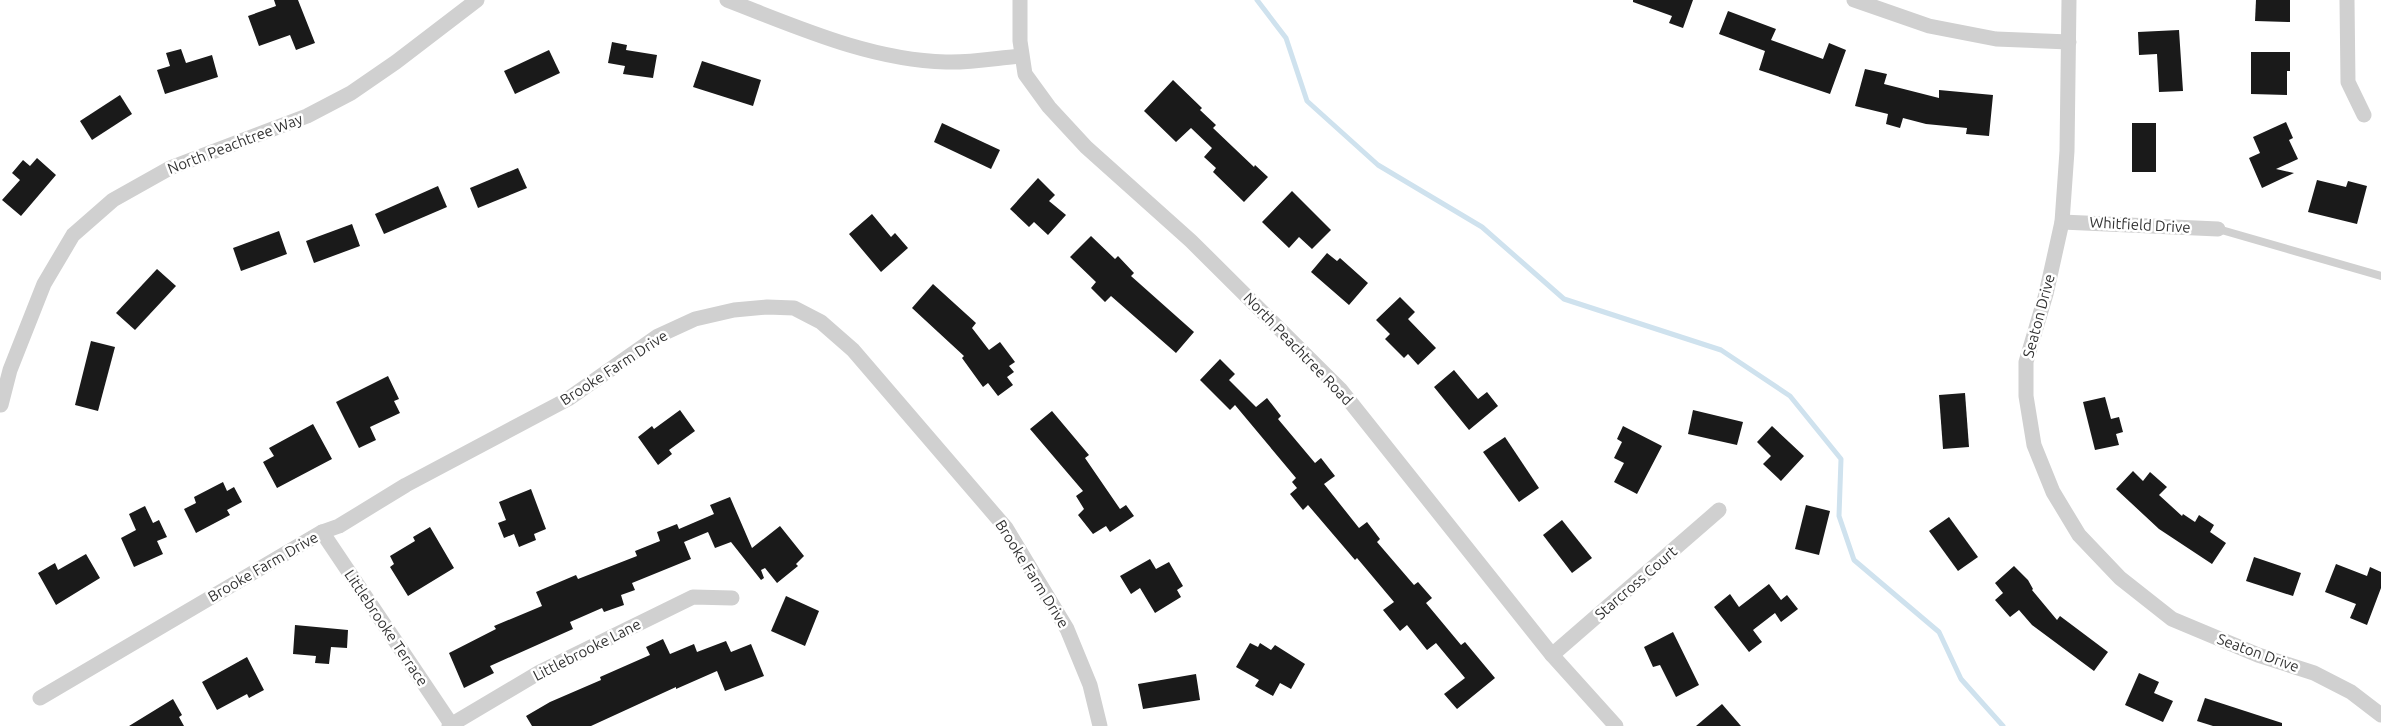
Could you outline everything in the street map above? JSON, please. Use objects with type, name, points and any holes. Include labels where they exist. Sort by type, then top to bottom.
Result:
[{"type":"street","name":"North Peachtree Way","points":[[0,405],[10,370],[44,284],[73,236],[113,200],[170,168],[307,116],[351,93],[396,62],[477,0]]},
{"type":"street","points":[[727,0],[806,30],[885,55],[946,62],[1021,56]]},
{"type":"street","name":"North Peachtree Road","points":[[1020,0],[1021,56],[1025,74],[1049,108],[1086,147],[1191,241],[1340,389],[1552,655],[1616,726]]},
{"type":"street","points":[[1854,0],[1930,26],[1996,39],[2069,42]]},
{"type":"street","name":"Seaton Drive","points":[[2068,0],[2067,151],[2062,222],[2046,294],[2026,362],[2026,396],[2034,445],[2053,492],[2079,535],[2120,578],[2172,620],[2258,656],[2314,674],[2351,692],[2381,716]]},
{"type":"street","points":[[2347,0],[2348,82],[2364,115]]},
{"type":"street","name":"Whitfield Drive","points":[[2062,222],[2218,229]]},
{"type":"street","name":"Brooke Farm Drive","points":[[40,698],[322,532],[339,526],[406,485],[568,399],[658,336],[695,319],[734,310],[767,307],[794,308],[821,322],[853,350],[1006,528],[1067,629],[1090,685],[1100,726]]},
{"type":"street","name":"Starcross Court","points":[[1552,655],[1719,510]]},
{"type":"street","name":"Littlebrooke Terrace","points":[[322,532],[450,725]]},
{"type":"street","name":"Littlebrooke Lane","points":[[450,725],[540,672],[693,597],[732,598]]},
{"type":"lane","points":[[2218,229],[2381,276]]},
{"type":"building","points":[[274,0],[298,0],[315,43],[296,50],[290,35],[259,46],[248,16],[276,6]]},
{"type":"building","points":[[1633,0],[1693,0],[1683,28],[1669,23],[1672,16],[1633,2]]},
{"type":"building","points":[[2256,0],[2290,0],[2290,22],[2255,21]]},
{"type":"building","points":[[1728,11],[1776,29],[1771,40],[1823,59],[1829,43],[1846,50],[1830,94],[1759,70],[1765,51],[1719,34]]},
{"type":"building","points":[[2179,30],[2183,91],[2159,92],[2157,54],[2139,55],[2138,32]]},
{"type":"building","points":[[612,42],[627,45],[626,50],[657,55],[653,78],[623,74],[625,66],[608,63]]},
{"type":"building","points":[[181,49],[186,63],[212,55],[218,77],[165,94],[157,70],[170,66],[166,53]]},
{"type":"building","points":[[549,50],[560,73],[515,94],[504,71]]},
{"type":"building","points":[[2251,52],[2290,52],[2290,71],[2287,71],[2287,95],[2251,94]]},
{"type":"building","points":[[702,61],[761,80],[753,106],[693,87]]},
{"type":"building","points":[[1865,69],[1887,74],[1884,84],[1939,98],[1939,90],[1993,95],[1989,136],[1966,134],[1967,128],[1926,124],[1903,118],[1900,128],[1886,124],[1888,114],[1855,106]]},
{"type":"building","points":[[1173,80],[1202,108],[1200,110],[1216,125],[1213,128],[1254,167],[1255,165],[1268,177],[1244,202],[1213,172],[1216,168],[1204,157],[1212,148],[1191,128],[1176,142],[1144,111]]},
{"type":"building","points":[[120,95],[132,114],[92,140],[80,121]]},
{"type":"building","points":[[2286,122],[2293,138],[2289,140],[2298,159],[2276,169],[2294,173],[2262,188],[2249,158],[2260,153],[2253,137]]},
{"type":"building","points":[[942,123],[1000,150],[991,169],[934,142]]},
{"type":"building","points":[[2132,123],[2156,123],[2156,172],[2132,172]]},
{"type":"building","points":[[37,158],[56,175],[21,216],[2,200],[20,180],[12,173],[23,160],[30,166]]},
{"type":"building","points":[[518,168],[527,188],[478,208],[470,188]]},
{"type":"building","points":[[1038,178],[1055,195],[1049,201],[1066,215],[1048,235],[1034,222],[1029,227],[1010,209]]},
{"type":"building","points":[[2317,180],[2346,187],[2348,181],[2367,186],[2357,224],[2308,212]]},
{"type":"building","points":[[438,186],[447,207],[384,234],[375,214]]},
{"type":"building","points":[[1292,191],[1331,230],[1312,249],[1299,237],[1289,248],[1262,222]]},
{"type":"building","points":[[872,214],[891,237],[895,233],[908,248],[881,272],[849,234]]},
{"type":"building","points":[[352,224],[360,246],[314,263],[306,241]]},
{"type":"building","points":[[279,231],[287,254],[241,271],[233,248]]},
{"type":"building","points":[[1091,236],[1115,259],[1118,256],[1134,273],[1131,276],[1194,332],[1176,353],[1111,296],[1105,302],[1091,288],[1096,282],[1070,257]]},
{"type":"building","points":[[1327,253],[1337,261],[1340,258],[1368,283],[1349,305],[1311,272]]},
{"type":"building","points":[[157,269],[176,286],[135,330],[116,313]]},
{"type":"building","points":[[933,284],[976,323],[972,328],[989,350],[1000,342],[1015,362],[1009,366],[1014,372],[1007,377],[1013,385],[998,396],[988,383],[983,387],[962,358],[964,356],[912,308]]},
{"type":"building","points":[[1400,297],[1415,312],[1408,319],[1436,348],[1418,365],[1408,354],[1404,358],[1385,339],[1390,334],[1376,320]]},
{"type":"building","points":[[91,341],[115,347],[98,411],[75,405]]},
{"type":"building","points":[[1220,359],[1235,374],[1229,380],[1256,407],[1267,398],[1281,416],[1278,419],[1315,463],[1321,458],[1335,476],[1324,484],[1359,528],[1367,522],[1380,539],[1377,542],[1414,585],[1418,582],[1432,598],[1426,603],[1461,645],[1465,642],[1495,678],[1457,709],[1444,694],[1465,678],[1436,643],[1427,650],[1407,625],[1400,631],[1383,610],[1394,602],[1357,558],[1355,560],[1308,505],[1303,510],[1290,494],[1297,488],[1292,482],[1296,478],[1235,405],[1230,410],[1200,380]]},
{"type":"building","points":[[1454,370],[1478,399],[1487,392],[1498,406],[1469,430],[1434,387]]},
{"type":"building","points":[[388,376],[399,399],[394,401],[400,413],[370,427],[376,440],[359,448],[336,402]]},
{"type":"building","points":[[1965,393],[1969,447],[1943,449],[1939,395]]},
{"type":"building","points":[[2105,397],[2111,419],[2119,417],[2123,432],[2116,434],[2119,445],[2095,450],[2083,402]]},
{"type":"building","points":[[680,410],[695,431],[669,450],[672,454],[658,465],[638,437],[652,426],[654,429]]},
{"type":"building","points":[[1693,410],[1743,422],[1737,445],[1688,434]]},
{"type":"building","points":[[1052,411],[1089,455],[1085,458],[1120,509],[1126,505],[1134,516],[1110,532],[1106,526],[1093,534],[1078,515],[1084,509],[1076,496],[1083,491],[1030,429]]},
{"type":"building","points":[[313,424],[332,459],[277,488],[263,462],[274,456],[269,448]]},
{"type":"building","points":[[1623,426],[1662,446],[1637,494],[1614,482],[1624,463],[1614,458],[1622,442],[1617,439]]},
{"type":"building","points":[[1772,426],[1804,456],[1781,481],[1763,464],[1771,456],[1757,442]]},
{"type":"building","points":[[1505,437],[1539,488],[1519,502],[1483,452]]},
{"type":"building","points":[[2133,471],[2143,481],[2150,472],[2167,487],[2159,495],[2182,516],[2183,514],[2195,522],[2199,515],[2214,525],[2210,532],[2226,543],[2212,564],[2159,529],[2116,489]]},
{"type":"building","points":[[223,482],[227,491],[234,487],[242,502],[227,510],[230,515],[196,533],[184,509],[196,503],[194,497]]},
{"type":"building","points":[[531,489],[546,529],[534,534],[536,540],[519,547],[514,534],[504,538],[498,523],[506,520],[499,502]]},
{"type":"building","points":[[730,497],[752,548],[780,526],[804,556],[796,564],[798,566],[777,583],[765,568],[761,570],[764,578],[761,580],[731,542],[715,548],[708,532],[684,542],[691,559],[632,583],[635,590],[621,595],[624,605],[604,612],[602,608],[570,622],[573,629],[490,666],[494,673],[464,688],[449,653],[496,629],[494,626],[542,606],[536,592],[576,575],[578,579],[637,556],[635,551],[660,541],[657,532],[677,524],[679,529],[714,514],[710,505]]},
{"type":"building","points":[[1806,505],[1830,511],[1819,555],[1795,549]]},
{"type":"building","points":[[145,506],[153,523],[159,520],[167,537],[157,541],[163,554],[134,567],[121,538],[136,530],[129,514]]},
{"type":"building","points":[[1949,517],[1978,557],[1958,571],[1929,531]]},
{"type":"building","points":[[1562,520],[1592,558],[1572,573],[1543,535]]},
{"type":"building","points":[[430,527],[454,568],[408,596],[390,567],[394,564],[390,556],[415,541],[413,537]]},
{"type":"building","points":[[86,554],[100,578],[56,605],[38,573],[55,563],[58,570]]},
{"type":"building","points":[[2254,557],[2301,573],[2293,596],[2246,581]]},
{"type":"building","points":[[1150,559],[1156,569],[1169,562],[1183,586],[1177,590],[1181,597],[1155,613],[1140,588],[1131,594],[1120,576]]},
{"type":"building","points":[[2336,564],[2367,576],[2370,567],[2381,572],[2381,588],[2367,625],[2350,618],[2356,604],[2325,592]]},
{"type":"building","points":[[2014,566],[2028,580],[2032,590],[2057,620],[2060,616],[2108,652],[2094,671],[2032,625],[2019,610],[2010,617],[1995,600],[2003,593],[1995,583]]},
{"type":"building","points":[[1769,584],[1781,600],[1787,595],[1798,609],[1781,622],[1775,613],[1753,630],[1762,642],[1749,652],[1714,607],[1730,594],[1739,607]]},
{"type":"building","points":[[786,596],[819,611],[805,646],[771,631]]},
{"type":"building","points":[[295,625],[348,630],[347,648],[331,647],[329,664],[315,663],[316,656],[293,654]]},
{"type":"building","points":[[1673,632],[1699,685],[1676,697],[1660,665],[1653,667],[1644,647]]},
{"type":"building","points":[[663,639],[670,654],[694,644],[697,652],[726,641],[731,652],[751,644],[764,676],[725,691],[717,671],[676,689],[676,687],[591,726],[532,726],[526,716],[550,702],[601,680],[600,677],[650,655],[646,647]]},
{"type":"building","points":[[1250,643],[1258,647],[1260,643],[1271,650],[1275,645],[1305,664],[1291,689],[1280,683],[1273,696],[1255,686],[1259,680],[1236,667]]},
{"type":"building","points":[[247,657],[264,690],[249,698],[247,694],[217,710],[202,682]]},
{"type":"building","points":[[2139,673],[2159,682],[2154,693],[2173,701],[2163,722],[2125,705]]},
{"type":"building","points":[[1196,674],[1200,700],[1143,709],[1138,684]]},
{"type":"building","points":[[2205,698],[2282,723],[2282,726],[2213,726],[2197,721]]},
{"type":"building","points":[[173,699],[182,715],[179,717],[184,726],[129,726]]},
{"type":"building","points":[[1722,704],[1741,726],[1696,726]]},
{"type":"waterway","points":[[1257,0],[1286,38],[1307,101],[1378,165],[1482,227],[1564,299],[1721,350],[1790,396],[1841,459],[1839,516],[1854,560],[1939,632],[1961,679],[2003,726]]}]
